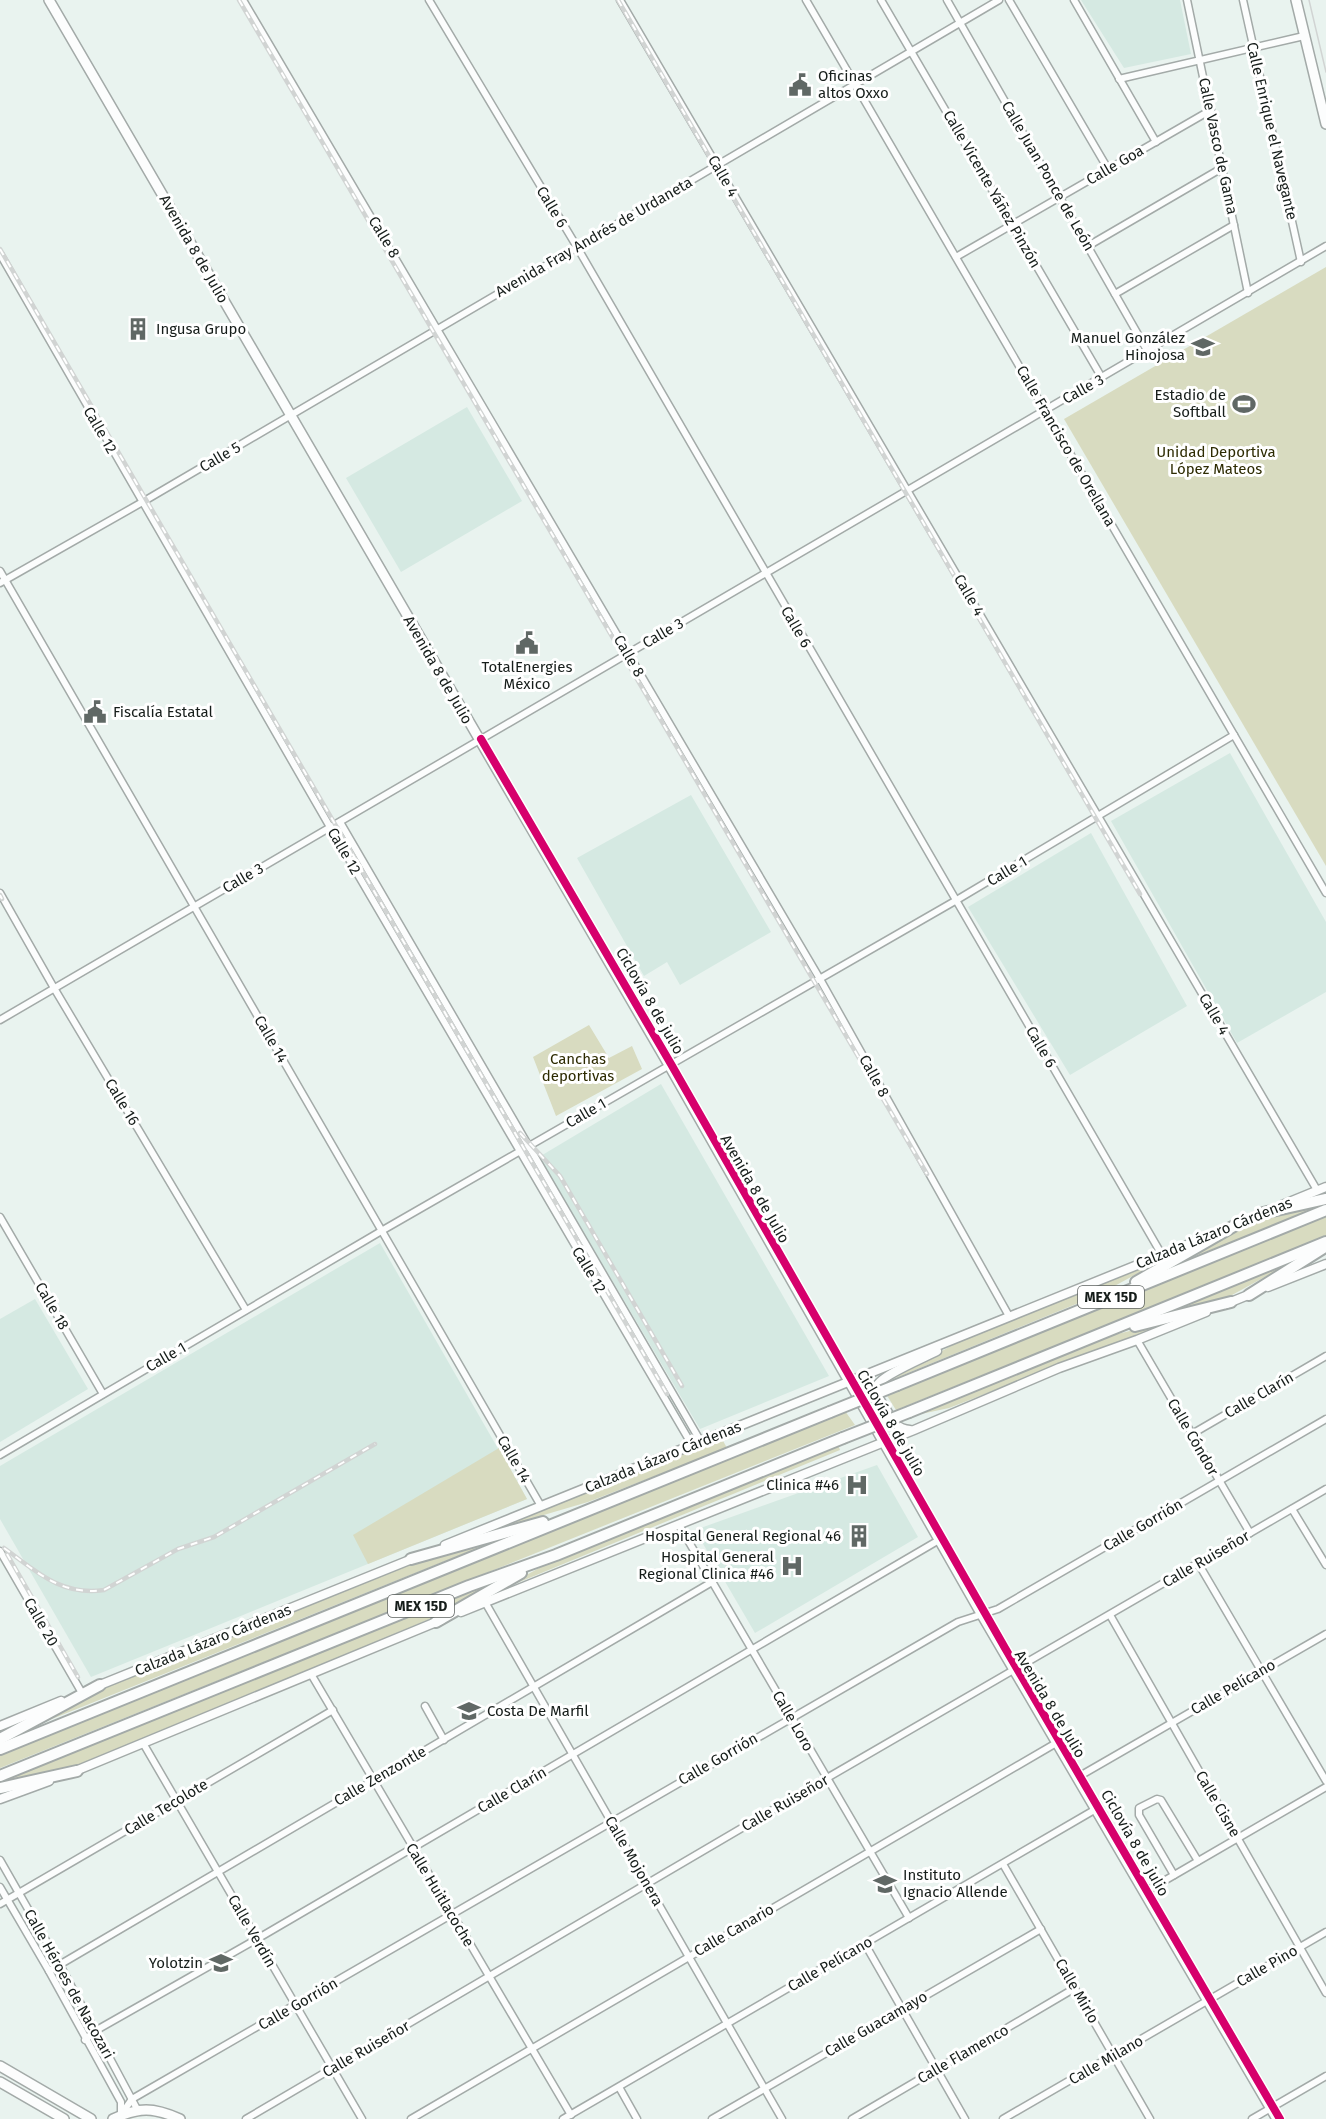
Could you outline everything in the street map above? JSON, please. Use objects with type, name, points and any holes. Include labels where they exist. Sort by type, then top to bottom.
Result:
[{"type":"highway","points":[[1263,1213],[1326,1199]]},
{"type":"highway","name":"Calzada Lázaro Cárdenas","points":[[0,1749],[1326,1210]]},
{"type":"highway","points":[[1102,1301],[1234,1226]]},
{"type":"highway","name":"MEX 15D","points":[[0,1776],[447,1595],[556,1555],[1326,1242]]},
{"type":"highway","points":[[1249,1295],[1326,1247]]},
{"type":"highway","points":[[1085,1340],[1231,1302]]},
{"type":"highway","points":[[411,1559],[592,1508]]},
{"type":"highway","points":[[436,1622],[556,1555]]},
{"type":"highway","points":[[0,1739],[100,1685]]},
{"type":"highway","points":[[0,1788],[77,1771]]},
{"type":"main road","name":"Avenida 8 de Julio","points":[[50,0],[669,1065],[982,1615],[1277,2119]]},
{"type":"main road","points":[[1296,0],[1326,124]]},
{"type":"main road","name":"Calzada Lázaro Cárdenas","points":[[0,1726],[1326,1187]]},
{"type":"main road","points":[[0,1799],[77,1771],[485,1602],[915,1430],[1059,1368],[1137,1340],[1326,1264]]},
{"type":"main road","points":[[915,1430],[899,1428],[894,1424],[876,1391],[879,1381],[971,1331]]},
{"type":"main road","points":[[0,2066],[91,2119]]},
{"type":"main road","points":[[2,2084],[64,2119]]},
{"type":"main road","points":[[118,2118],[137,2109],[151,2109],[180,2119]]},
{"type":"street","name":"Calle 8","points":[[243,0],[820,979],[1009,1316]]},
{"type":"street","name":"Calle 6","points":[[429,0],[577,248],[1162,1255]]},
{"type":"street","name":"Calle 4","points":[[620,0],[1317,1190]]},
{"type":"street","name":"Calle Francisco de Orellana","points":[[806,0],[1326,893]]},
{"type":"street","name":"Calle Vicente Yáñez Pinzón","points":[[881,0],[1102,378]]},
{"type":"street","name":"Calle Juan Ponce de León","points":[[947,0],[1148,351]]},
{"type":"street","name":"Avenida Fray Andrés de Urdaneta","points":[[438,329],[999,0]]},
{"type":"street","points":[[1009,0],[1108,169]]},
{"type":"street","points":[[1074,0],[1156,142]]},
{"type":"street","name":"Calle Vasco de Gama","points":[[1187,0],[1248,293]]},
{"type":"street","name":"Calle Enrique el Navegante","points":[[1243,0],[1301,262]]},
{"type":"street","points":[[1119,80],[1304,36]]},
{"type":"street","name":"Calle Goa","points":[[956,257],[1211,110]]},
{"type":"street","points":[[1088,246],[1222,168]]},
{"type":"street","points":[[1115,294],[1234,225]]},
{"type":"street","name":"Calle 3","points":[[0,1020],[1326,246]]},
{"type":"street","name":"Calle 12","points":[[0,254],[519,1152],[696,1444]]},
{"type":"street","name":"Calle 5","points":[[2,581],[438,329]]},
{"type":"street","name":"Calle 14","points":[[0,571],[2,581],[383,1230],[542,1506]]},
{"type":"street","name":"Calle 1","points":[[0,1455],[383,1230],[955,902],[1234,735]]},
{"type":"street","name":"Calle 12","points":[[340,822],[529,1146],[696,1444]]},
{"type":"street","name":"Calle 16","points":[[0,893],[246,1310]]},
{"type":"street","name":"Calle 18","points":[[0,1217],[103,1394]]},
{"type":"street","name":"Calle Cóndor","points":[[1137,1340],[1250,1533]]},
{"type":"street","name":"Calle Clarín","points":[[1192,1434],[1326,1356]]},
{"type":"street","name":"Calle Gorrión","points":[[118,2118],[132,2099],[791,1717],[958,1622],[998,1609],[1326,1419]]},
{"type":"street","name":"Calle Ruiseñor","points":[[246,2119],[1326,1489]]},
{"type":"street","points":[[1292,1509],[1326,1565]]},
{"type":"street","name":"Calle Loro","points":[[679,1525],[909,1918]]},
{"type":"street","name":"Calle Clarín","points":[[85,2040],[95,2031],[939,1540]]},
{"type":"street","name":"Calle 20","points":[[0,1551],[82,1693]]},
{"type":"street","points":[[1198,1563],[1326,1781]]},
{"type":"street","name":"Calle Zenzontle","points":[[49,1971],[712,1582]]},
{"type":"street","name":"Calle Mojonera","points":[[485,1602],[782,2119]]},
{"type":"street","name":"Calle Cisne","points":[[1110,1615],[1326,1993]]},
{"type":"street","name":"Calle Pelícano","points":[[1078,1777],[1326,1634]]},
{"type":"street","name":"Calle Huitlacoche","points":[[311,1674],[571,2115]]},
{"type":"street","points":[[424,1706],[444,1740]]},
{"type":"street","name":"Calle Tecolote","points":[[0,1904],[333,1710]]},
{"type":"street","name":"Calle Canario","points":[[411,2119],[1058,1742]]},
{"type":"street","name":"Calle Verdín","points":[[143,1743],[362,2119]]},
{"type":"street","points":[[1145,1892],[1326,1787]]},
{"type":"street","points":[[1174,1875],[1139,1815],[1139,1808],[1157,1798],[1161,1800],[1198,1861]]},
{"type":"street","name":"Calle Pelícano","points":[[563,2119],[1096,1809]]},
{"type":"street","name":"Calle Héroes de Nacozari","points":[[0,1860],[60,1965],[137,2109]]},
{"type":"street","name":"Calle Mirlo","points":[[1003,1864],[1150,2119]]},
{"type":"street","name":"Calle Héroes de Nacozari","points":[[0,1887],[121,2102],[118,2118]]},
{"type":"street","name":"Calle Guacamayo","points":[[712,2119],[1041,1929]]},
{"type":"street","name":"Calle Pino","points":[[1209,2001],[1326,1932]]},
{"type":"street","points":[[864,1944],[965,2119]]},
{"type":"street","name":"Calle Flamenco","points":[[852,2119],[1075,1988]]},
{"type":"street","name":"Calle Milano","points":[[1003,2119],[1209,2001]]},
{"type":"street","points":[[1252,2119],[1326,2076]]},
{"type":"street","points":[[619,2087],[637,2119]]},
{"type":"shaded area","points":[[1081,0],[1180,0],[1191,54],[1124,68]]},
{"type":"shaded area","points":[[467,407],[522,501],[401,572],[346,478]]},
{"type":"shaded area","points":[[1230,753],[1326,922],[1326,992],[1237,1043],[1111,821]]},
{"type":"shaded area","points":[[691,795],[771,932],[680,985],[667,962],[644,976],[577,858]]},
{"type":"shaded area","points":[[1091,833],[1187,1006],[1070,1075],[968,907]]},
{"type":"shaded area","points":[[661,1084],[829,1376],[700,1429],[539,1157]]},
{"type":"shaded area","points":[[380,1243],[527,1499],[91,1677],[0,1519],[0,1466]]},
{"type":"shaded area","points":[[35,1299],[88,1389],[0,1442],[0,1319]]},
{"type":"shaded area","name":"Hospital General Regional Clinica #46","points":[[877,1465],[918,1537],[755,1633],[695,1530]]},
{"type":"green space","name":"Unidad Deportiva López Mateos","points":[[1326,267],[1326,866],[1064,419]]},
{"type":"green space","name":"Canchas deportivas","points":[[589,1025],[609,1058],[632,1046],[642,1069],[556,1116],[533,1057]]},
{"type":"green space","points":[[1326,1203],[1326,1205],[1159,1270],[1261,1218]]},
{"type":"green space","points":[[1326,1216],[1326,1236],[896,1410],[886,1394]]},
{"type":"green space","points":[[1308,1253],[1223,1300],[1142,1320]]},
{"type":"green space","points":[[1164,1259],[1098,1295],[891,1380],[963,1339]]},
{"type":"green space","points":[[1177,1319],[949,1408],[907,1417],[1090,1341]]},
{"type":"green space","points":[[845,1411],[855,1425],[0,1768],[0,1752]]},
{"type":"green space","points":[[722,1439],[727,1448],[588,1502],[482,1533]]},
{"type":"green space","points":[[838,1445],[840,1450],[495,1592],[563,1555]]},
{"type":"green space","points":[[499,1448],[527,1499],[368,1564],[353,1535]]},
{"type":"green space","points":[[505,1537],[7,1737],[88,1693],[417,1561]]},
{"type":"green space","points":[[508,1576],[435,1617],[75,1768],[0,1783],[0,1780]]},
{"type":"tram line","points":[[1309,0],[1326,72]]},
{"type":"railway","points":[[239,0],[927,1174]]},
{"type":"railway","points":[[618,0],[1140,894]]},
{"type":"railway","points":[[0,249],[667,1394]]},
{"type":"railway","points":[[0,895],[2,899]]},
{"type":"railway","points":[[520,1133],[560,1176],[682,1386]]},
{"type":"railway","points":[[4,1548],[62,1586],[89,1591],[104,1590],[178,1549],[214,1537],[375,1444]]},
{"type":"railway","points":[[7,1554],[78,1677]]},
{"type":"cycle path","name":"Ciclovía 8 de julio","points":[[481,739],[671,1064],[1005,1648],[1280,2119]]},
{"type":"place","name":"Oficinas altos Oxxo","points":[[800,85]]},
{"type":"place","name":"Ingusa Grupo","points":[[138,329]]},
{"type":"place","name":"Manuel González Hinojosa","points":[[1203,347]]},
{"type":"place","name":"Estadio de Softball","points":[[1244,404]]},
{"type":"place","name":"TotalEnergies México","points":[[527,643]]},
{"type":"place","name":"Fiscalía Estatal","points":[[95,712]]},
{"type":"place","name":"Clinica #46","points":[[857,1485]]},
{"type":"place","name":"Hospital General Regional 46","points":[[859,1536]]},
{"type":"place","name":"Hospital General Regional Clinica #46","points":[[792,1566]]},
{"type":"place","name":"Costa De Marfil","points":[[469,1711]]},
{"type":"place","name":"Instituto Ignacio Allende","points":[[885,1884]]},
{"type":"place","name":"Yolotzin","points":[[221,1963]]}]
